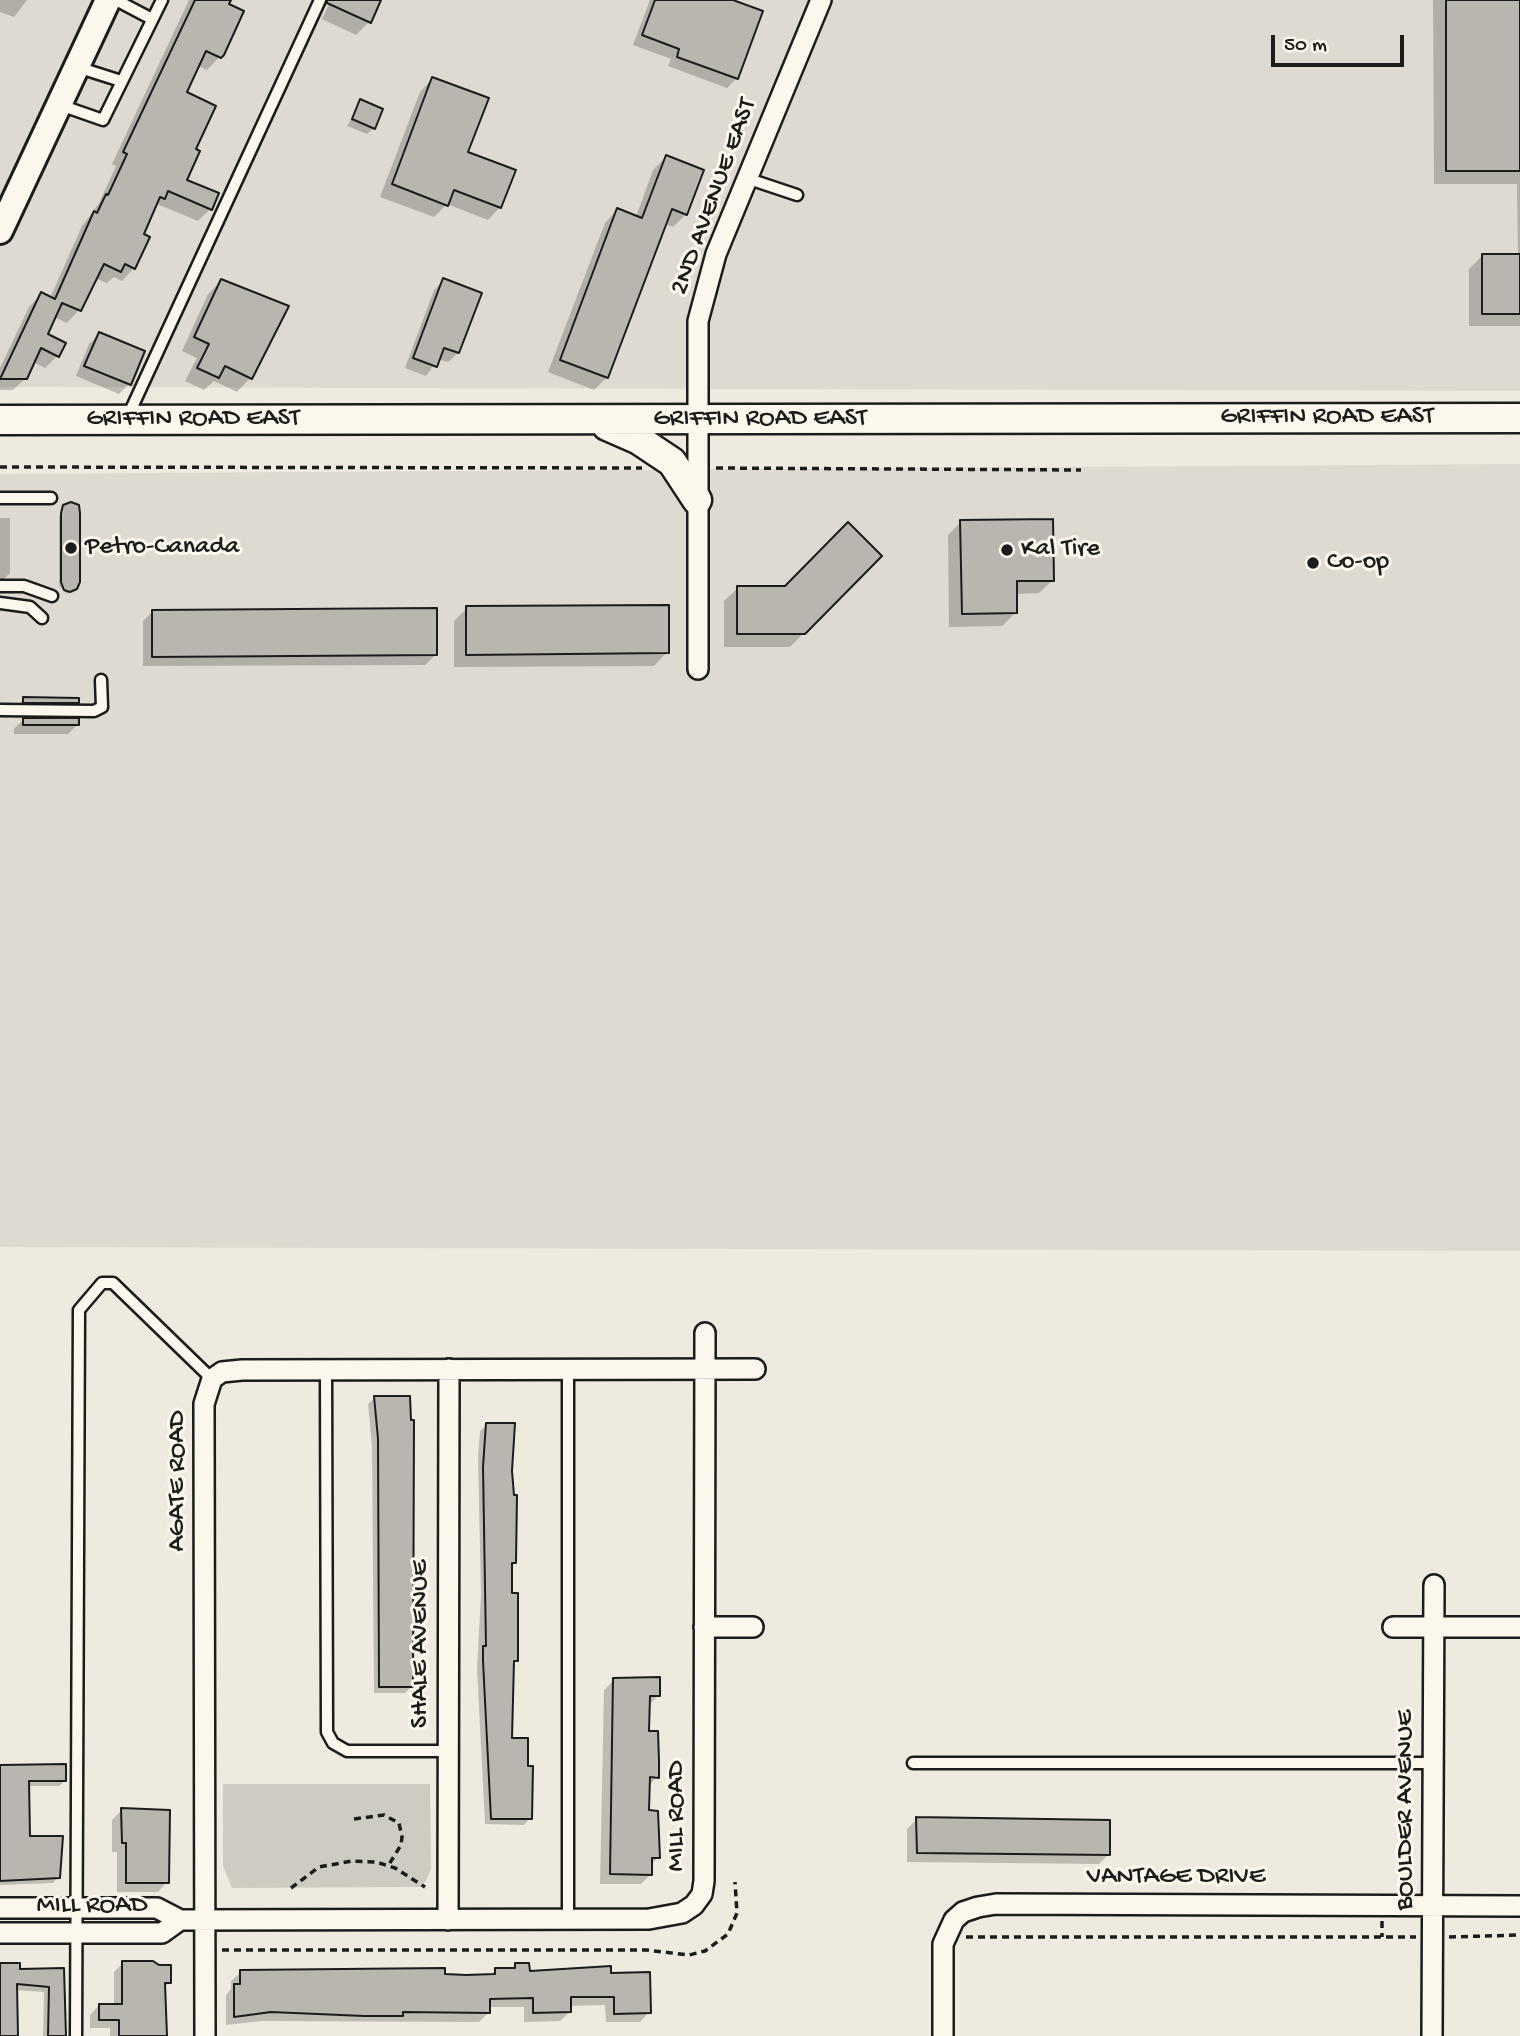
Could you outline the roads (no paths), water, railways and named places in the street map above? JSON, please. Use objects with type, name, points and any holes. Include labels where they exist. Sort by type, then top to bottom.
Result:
[{"type":"main road","name":"GRIFFIN ROAD EAST","points":[[0,420],[1520,418]]},
{"type":"main road","points":[[595,420],[659,452],[682,474],[697,500]]},
{"type":"street","points":[[0,231],[108,0]]},
{"type":"street","name":"2ND AVENUE EAST","points":[[698,669],[698,321],[716,254],[821,0]]},
{"type":"street","name":"MILL ROAD","points":[[0,1908],[157,1908],[180,1920],[669,1918],[682,1913],[702,1894],[705,1333]]},
{"type":"street","name":"SHALE AVENUE","points":[[448,1920],[449,1369]]},
{"type":"street","name":"AGATE ROAD","points":[[205,2036],[204,1404],[212,1379],[222,1373],[242,1370],[755,1369]]},
{"type":"street","name":"BOULDER AVENUE","points":[[1432,2036],[1434,1585]]},
{"type":"street","points":[[704,1627],[753,1627]]},
{"type":"street","points":[[1393,1627],[1520,1627]]},
{"type":"street","name":"VANTAGE DRIVE","points":[[943,2036],[943,1944],[954,1920],[963,1912],[978,1907],[996,1904],[1520,1906]]},
{"type":"street","name":"MILL ROAD","points":[[0,1933],[162,1933],[180,1920]]},
{"type":"lane","points":[[116,0],[152,19]]},
{"type":"lane","points":[[60,105],[103,120],[162,0]]},
{"type":"lane","points":[[126,420],[320,0]]},
{"type":"lane","points":[[77,67],[121,81]]},
{"type":"lane","points":[[746,178],[797,195]]},
{"type":"lane","points":[[0,498],[51,498]]},
{"type":"lane","points":[[0,586],[24,586],[52,596]]},
{"type":"lane","points":[[0,603],[30,607],[42,618]]},
{"type":"lane","points":[[0,710],[94,711],[102,707],[102,680]]},
{"type":"lane","points":[[76,2036],[79,1310],[102,1283],[113,1283],[212,1379]]},
{"type":"lane","points":[[326,1369],[327,1732],[333,1743],[347,1751],[448,1751]]},
{"type":"lane","points":[[568,1369],[568,1919]]},
{"type":"lane","points":[[913,1763],[1433,1763]]},
{"type":"place","name":"Petro-Canada","points":[[71,548]]},
{"type":"place","name":"Kal Tire","points":[[1007,550]]},
{"type":"place","name":"Co-op","points":[[1313,563]]}]
